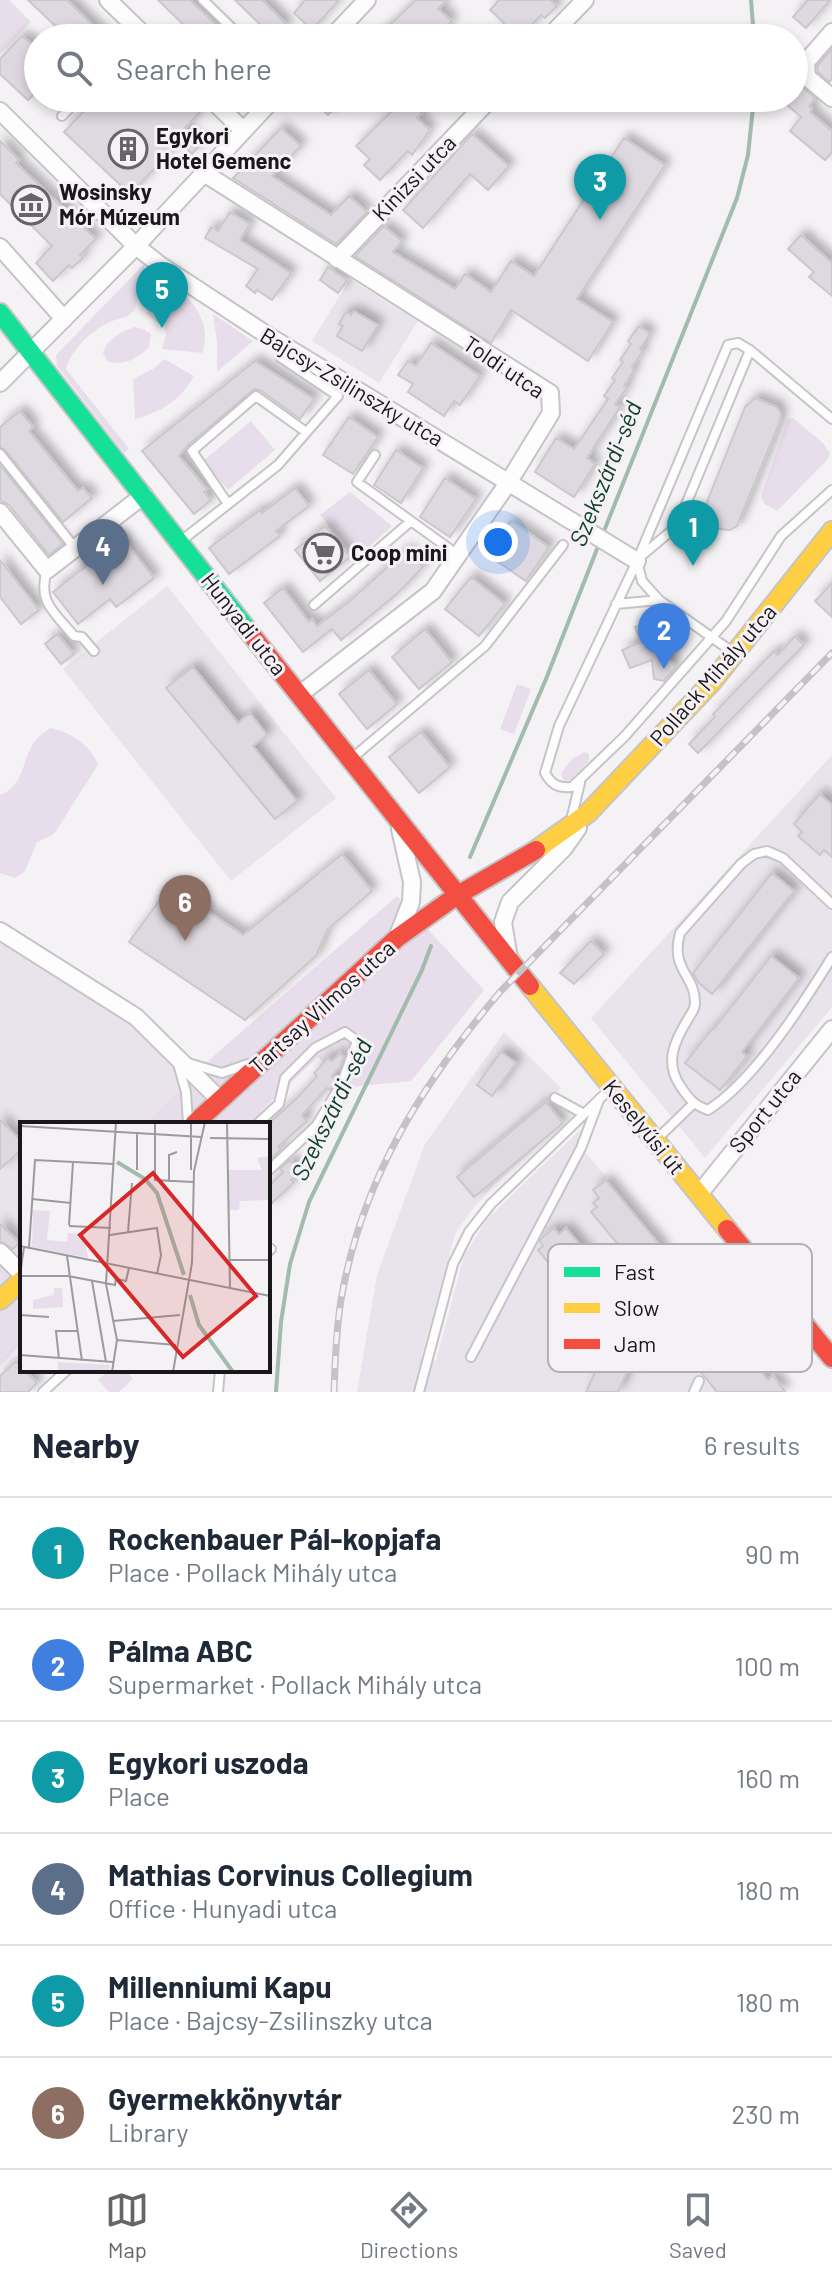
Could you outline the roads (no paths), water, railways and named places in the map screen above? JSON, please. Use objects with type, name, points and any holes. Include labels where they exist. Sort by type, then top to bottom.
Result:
[{"type":"street","points":[[108,0],[130,24]]},
{"type":"street","points":[[344,24],[367,0]]},
{"type":"street","points":[[562,24],[585,0]]},
{"type":"street","points":[[808,60],[832,32]]},
{"type":"street","points":[[808,78],[832,98]]},
{"type":"street","name":"Bajcsy-Zsilinszky utca","points":[[0,111],[136,246],[160,265],[267,335],[637,561]]},
{"type":"street","points":[[224,112],[243,130]]},
{"type":"street","points":[[0,383],[136,246],[260,112]]},
{"type":"street","name":"Kinizsi utca","points":[[337,259],[478,112]]},
{"type":"street","name":"Toldi utca","points":[[204,173],[550,393],[551,413],[508,483],[433,591],[299,695]]},
{"type":"street","points":[[0,247],[64,319]]},
{"type":"street","name":"Hunyadi utca","points":[[0,313],[456,896]]},
{"type":"street","points":[[0,512],[47,570],[144,495]]},
{"type":"street","name":"Pollack Mihály utca","points":[[456,896],[542,847],[588,813],[735,654],[832,531]]},
{"type":"street","name":"Pollack Mihály utca","points":[[509,961],[503,922],[510,902],[564,848],[588,813]]},
{"type":"street","points":[[397,820],[412,882],[411,902],[397,938]]},
{"type":"street","name":"Keselyűsi út","points":[[456,896],[509,961],[606,1093],[655,1141],[739,1244]]},
{"type":"street","name":"Tartsay Vilmos utca","points":[[193,1122],[397,938],[456,896]]},
{"type":"street","points":[[0,931],[136,1017],[220,1100]]},
{"type":"street","name":"Sport utca","points":[[699,1194],[832,1029]]},
{"type":"street","points":[[0,1252],[20,1272]]},
{"type":"street","points":[[0,1300],[20,1282]]},
{"type":"street","name":"Keselyűsi út","points":[[812,1333],[832,1358]]},
{"type":"lane","points":[[203,0],[228,24]]},
{"type":"lane","points":[[62,116],[66,112]]},
{"type":"lane","points":[[832,419],[750,350],[732,343],[723,354],[637,561],[559,726],[545,773],[551,783],[559,788],[572,787],[580,782],[625,736],[726,621],[781,536],[832,490]]},
{"type":"lane","points":[[637,561],[677,526],[750,350]]},
{"type":"lane","points":[[180,541],[278,465],[338,396],[280,357]]},
{"type":"lane","points":[[228,504],[192,451],[256,396],[306,432]]},
{"type":"lane","points":[[0,454],[75,548]]},
{"type":"lane","points":[[375,455],[357,482],[458,555]]},
{"type":"lane","points":[[314,605],[411,521]]},
{"type":"lane","points":[[349,760],[485,646],[563,545]]},
{"type":"lane","points":[[637,561],[642,581],[659,600],[735,654]]},
{"type":"lane","points":[[47,570],[41,588],[47,604],[74,636],[82,637],[94,651]]},
{"type":"lane","points":[[616,604],[659,600]]},
{"type":"lane","points":[[569,829],[580,782]]},
{"type":"lane","points":[[832,904],[783,858],[767,851],[754,854],[741,864],[680,933],[678,962],[695,997],[695,1009],[673,1047],[670,1064],[693,1104],[708,1110],[725,1099],[784,1029],[832,957]]},
{"type":"lane","points":[[259,1122],[279,1104],[285,1078],[315,1048],[345,1032],[357,1041],[342,1083],[316,1126],[270,1169]]},
{"type":"lane","points":[[177,1059],[222,1073],[264,1059]]},
{"type":"lane","points":[[177,1059],[191,1122]]},
{"type":"lane","points":[[419,1392],[459,1248],[491,1204],[606,1093]]},
{"type":"lane","points":[[471,1357],[581,1148],[606,1093]]},
{"type":"lane","points":[[555,1098],[584,1114]]},
{"type":"lane","points":[[655,1141],[693,1104]]},
{"type":"lane","points":[[43,1392],[65,1372]]},
{"type":"lane","points":[[218,1392],[220,1372]]},
{"type":"lane","points":[[694,1392],[699,1381]]},
{"type":"waterway","name":"Szekszárdi-séd","points":[[751,0],[753,24]]},
{"type":"waterway","name":"Szekszárdi-séd","points":[[602,536],[737,198],[748,155],[753,112]]},
{"type":"waterway","name":"Szekszárdi-séd","points":[[470,857],[546,679],[599,544]]},
{"type":"waterway","name":"Szekszárdi-séd","points":[[276,1392],[281,1322],[290,1264],[309,1202],[431,946]]},
{"type":"railway","points":[[334,1392],[339,1311],[364,1213],[399,1135],[445,1062],[500,992],[832,653]]},
{"type":"place","name":"Egykori Hotel Gemenc","points":[[128,149]]},
{"type":"place","name":"Wosinsky Mór Múzeum","points":[[31,205]]},
{"type":"place","name":"Egykori uszoda","points":[[600,220]]},
{"type":"place","name":"Millenniumi Kapu","points":[[162,328]]},
{"type":"place","name":"Coop mini","points":[[323,553]]},
{"type":"place","name":"Rockenbauer Pál-kopjafa","points":[[693,566]]},
{"type":"place","name":"Mathias Corvinus Collegium","points":[[103,585]]},
{"type":"place","name":"Pálma ABC","points":[[664,669]]},
{"type":"place","name":"Gyermekkönyvtár","points":[[185,941]]}]
